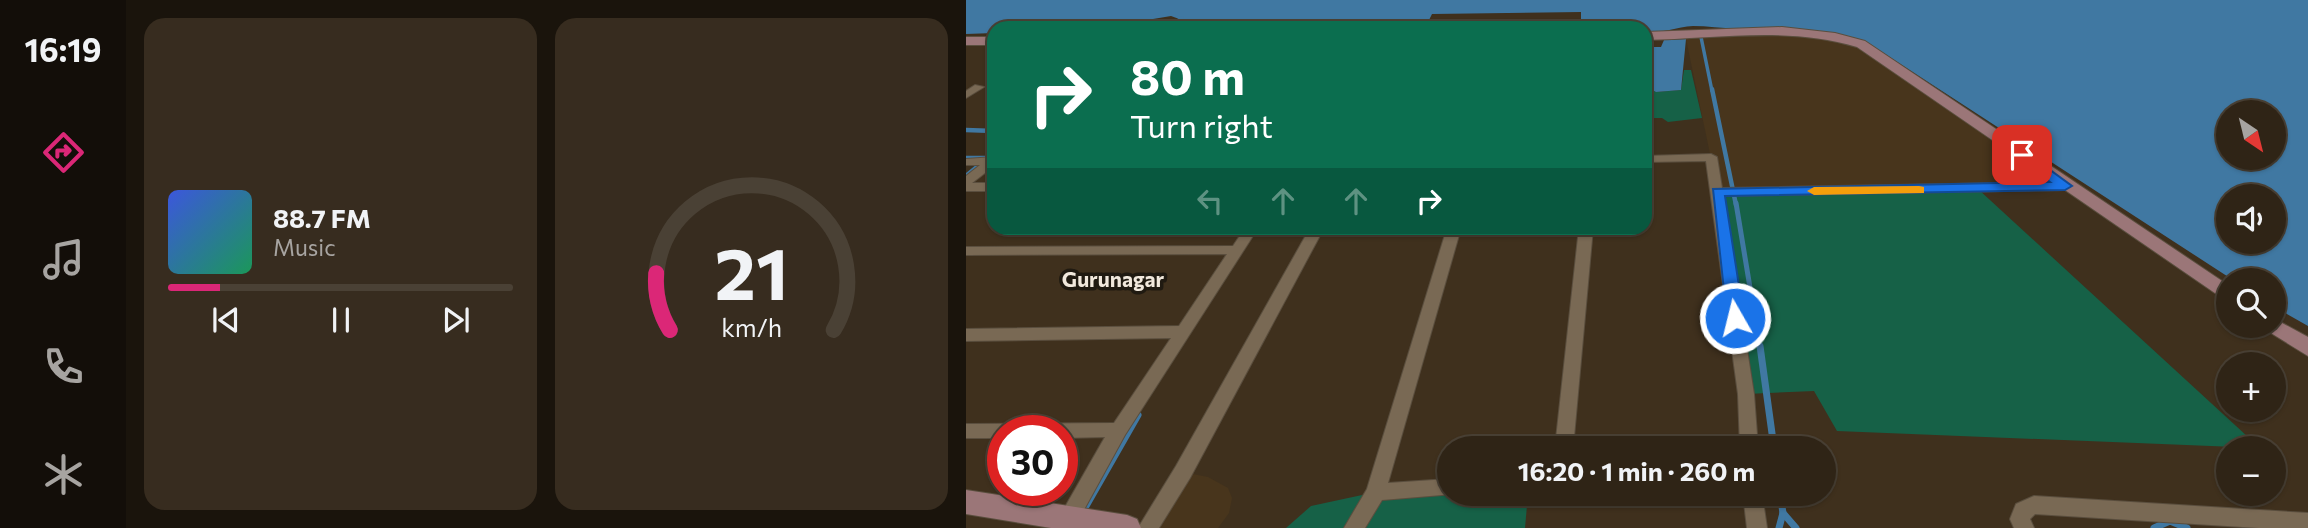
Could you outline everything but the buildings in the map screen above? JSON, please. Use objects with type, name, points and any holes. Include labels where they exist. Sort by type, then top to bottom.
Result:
[{"type":"main road","points":[[1652,36],[1806,34],[1839,37],[1861,44],[2216,287]]},
{"type":"main road","points":[[966,41],[987,41]]},
{"type":"main road","points":[[2286,334],[2308,348]]},
{"type":"main road","points":[[966,502],[1066,523],[1127,528]]},
{"type":"street","points":[[966,95],[979,87]]},
{"type":"street","points":[[1652,159],[1711,157],[1746,394],[1748,436]]},
{"type":"street","points":[[966,162],[987,161]]},
{"type":"street","points":[[966,182],[987,166]]},
{"type":"street","points":[[1718,192],[2065,186]]},
{"type":"street","points":[[966,187],[987,187]]},
{"type":"street","points":[[1066,523],[1119,430],[1246,235]]},
{"type":"street","points":[[1148,528],[1183,472],[1313,235]]},
{"type":"street","points":[[1354,528],[1376,492],[1452,235]]},
{"type":"street","points":[[1565,436],[1585,235]]},
{"type":"street","points":[[966,251],[1236,250]]},
{"type":"street","points":[[966,335],[1181,332]]},
{"type":"street","points":[[966,431],[1119,430]]},
{"type":"street","points":[[1376,492],[1437,488]]},
{"type":"street","points":[[2024,528],[2020,519],[2023,510],[2034,505],[2308,522]]},
{"type":"street","points":[[1754,506],[1757,528]]},
{"type":"shaded area","points":[[1717,33],[1845,37],[2068,186],[1718,192],[1686,39]]},
{"type":"shaded area","points":[[1183,472],[1208,477],[1228,488],[1232,498],[1229,513],[1218,528],[1148,528]]},
{"type":"green space","points":[[1684,70],[1691,70],[1702,118],[1668,122],[1662,118],[1652,118],[1652,90],[1656,92],[1681,90]]},
{"type":"green space","points":[[1978,189],[2216,408],[2216,422],[2232,422],[2247,436],[2216,436],[2216,446],[1837,431],[1814,391],[1746,394],[1718,192]]},
{"type":"green space","points":[[1376,492],[1437,493],[1437,506],[1527,506],[1525,528],[1286,528],[1311,506]]},
{"type":"water","points":[[966,0],[2308,0],[2308,326],[2286,313],[2286,268],[2216,269],[1865,41],[1849,37],[1801,31],[1698,26],[1652,32],[1652,21],[1581,21],[1581,12],[1432,14],[1428,21],[1185,21],[1171,16],[1141,21],[987,21],[987,33],[966,34]]},
{"type":"water","points":[[1686,39],[1681,90],[1656,92],[1652,90],[1652,47],[1661,47],[1664,40]]},
{"type":"waterway","points":[[1178,21],[1182,18]]},
{"type":"waterway","points":[[1701,37],[1712,91]]},
{"type":"waterway","points":[[1712,89],[1736,205]]},
{"type":"waterway","points":[[966,130],[987,131]]},
{"type":"waterway","points":[[966,158],[987,158]]},
{"type":"waterway","points":[[966,176],[987,159]]},
{"type":"waterway","points":[[1736,203],[1760,348]]},
{"type":"waterway","points":[[1760,346],[1772,436]]},
{"type":"waterway","points":[[1082,513],[1138,415]]},
{"type":"waterway","points":[[1782,506],[1783,513]]},
{"type":"waterway","points":[[1779,528],[1783,513]]},
{"type":"waterway","points":[[1783,513],[1796,528]]},
{"type":"waterway","points":[[2154,528],[2170,521],[2187,528]]},
{"type":"slow traffic","points":[[1814,191],[1919,190]]},
{"type":"district","name":"Gurunagar","points":[[1113,280]]},
{"type":"route","points":[[1735,318],[1718,192],[2034,189],[2065,186],[2022,155]]}]
